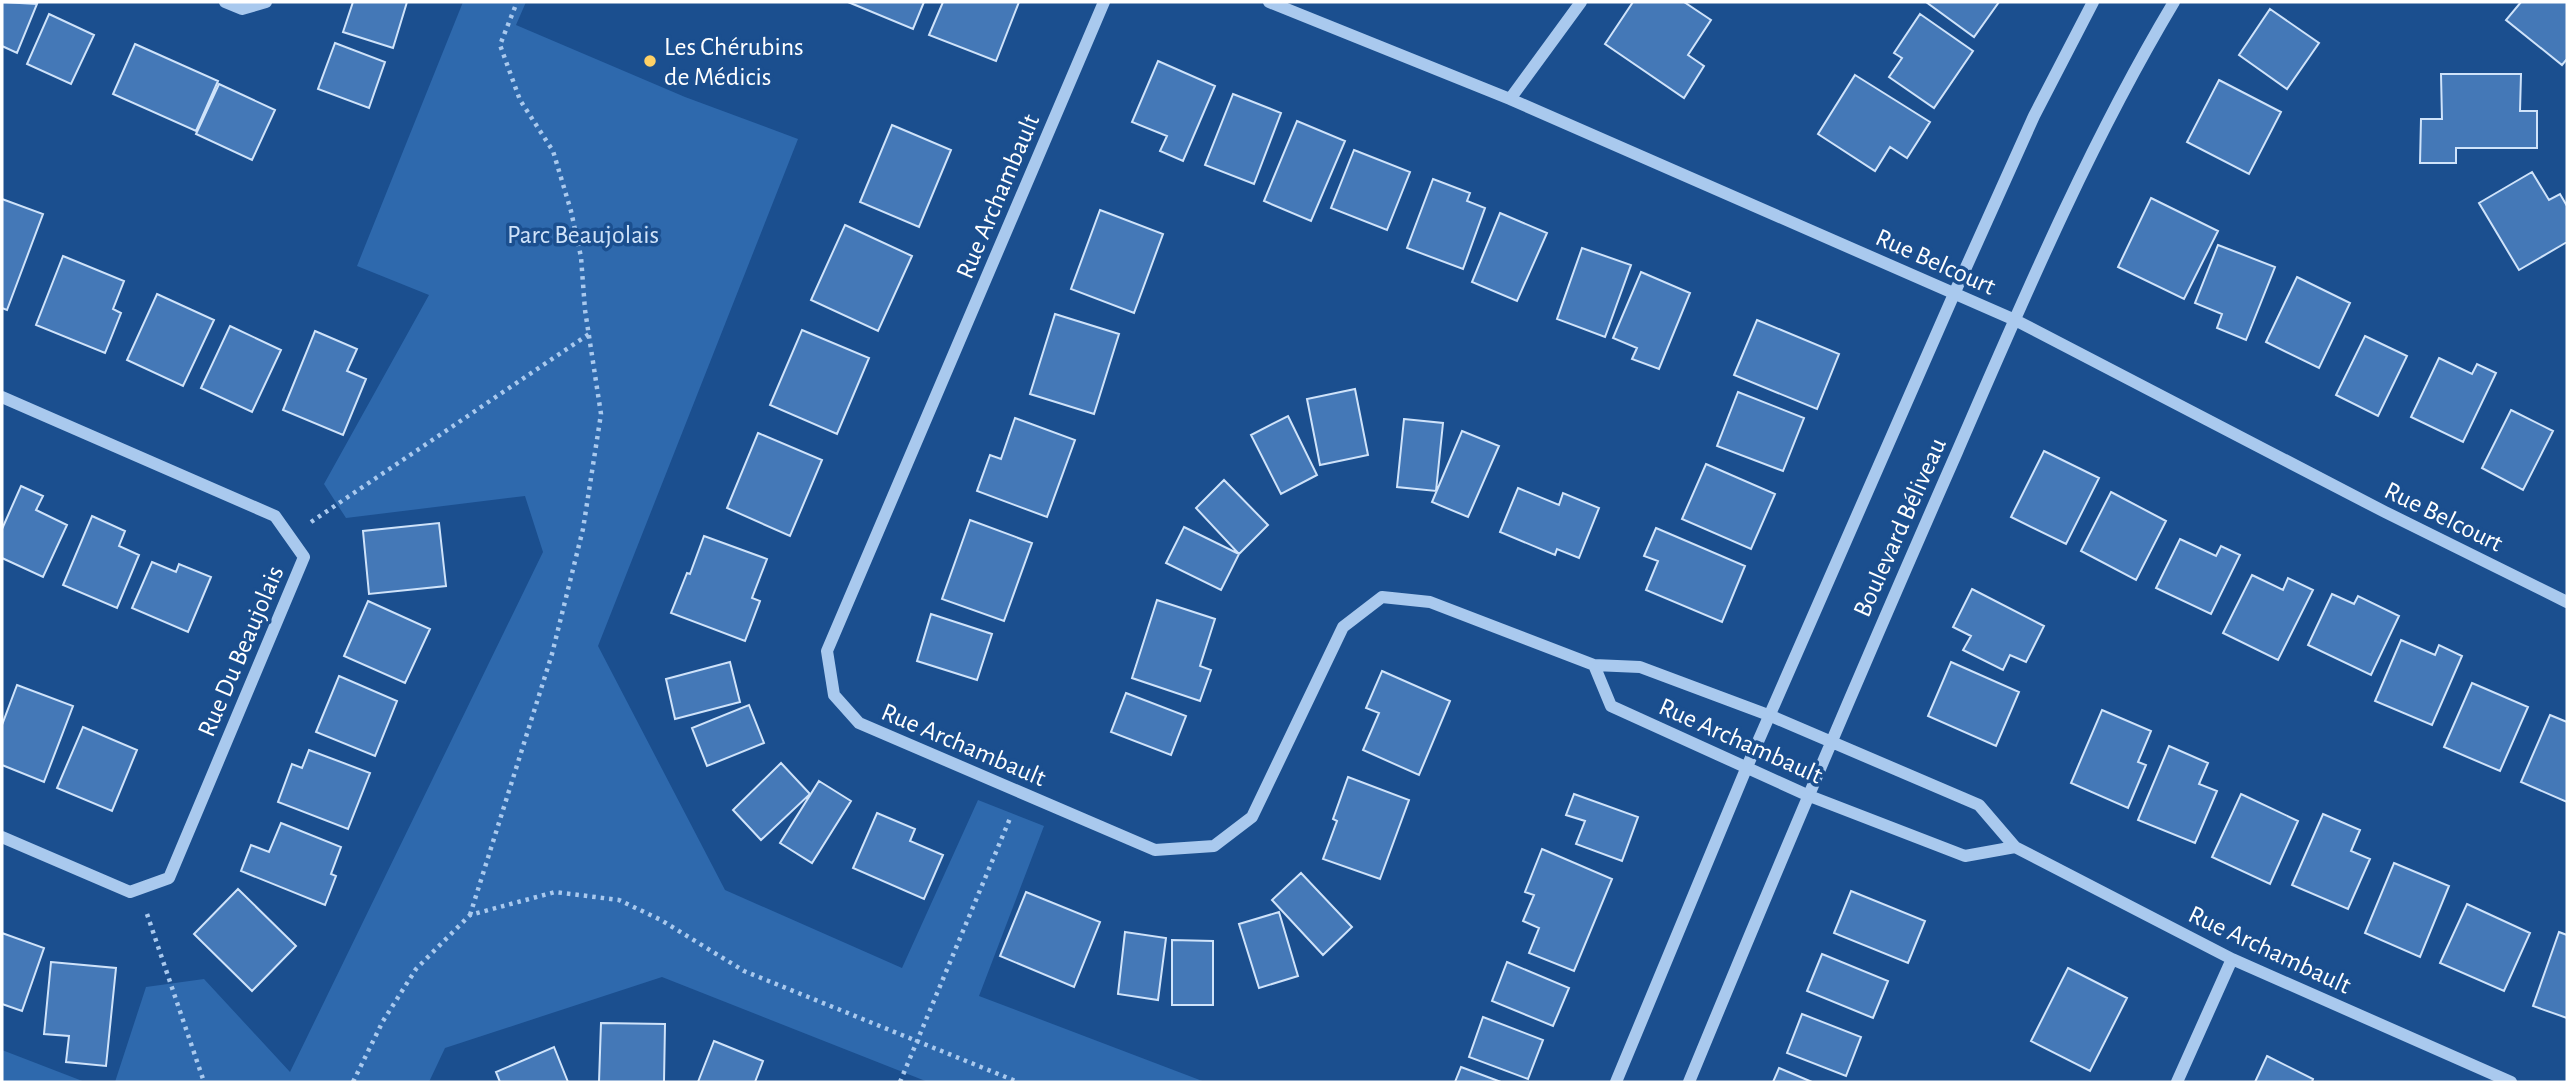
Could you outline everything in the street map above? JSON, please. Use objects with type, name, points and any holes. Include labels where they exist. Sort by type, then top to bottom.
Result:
[{"type":"street","points":[[225,2],[242,9],[266,2]]},
{"type":"street","name":"Rue Archambault","points":[[1104,2],[827,652],[834,695],[859,723],[1155,850],[1214,846],[1252,817],[1343,627],[1382,597],[1430,602],[1594,665],[1640,667],[1771,716],[1979,805],[2015,847],[2232,959],[2511,1082]]},
{"type":"street","name":"Rue Belcourt","points":[[1269,2],[1510,99],[2015,320],[2385,512],[2567,602]]},
{"type":"street","points":[[1510,99],[1581,2]]},
{"type":"street","name":"Boulevard Béliveau","points":[[1616,1082],[1746,769],[1954,294],[2034,116],[2093,2]]},
{"type":"street","name":"Boulevard Béliveau","points":[[1689,1082],[1807,795],[2015,320],[2131,73],[2174,2]]},
{"type":"street","name":"Rue Du Beaujolais","points":[[2,397],[275,516],[304,556],[169,878],[138,889]]},
{"type":"street","name":"Rue Archambault","points":[[1594,665],[1611,706],[1746,769],[1965,856],[2015,847]]},
{"type":"street","points":[[2,837],[130,892],[138,889]]},
{"type":"street","points":[[2177,1082],[2232,959]]},
{"type":"path","points":[[353,1082],[383,1021],[416,969],[470,915],[552,654],[583,529],[601,414],[581,257],[571,211],[553,150],[520,100],[500,45],[517,2]]},
{"type":"path","points":[[289,537],[589,334]]},
{"type":"path","points":[[900,1082],[1021,792]]},
{"type":"path","points":[[138,889],[205,1082]]},
{"type":"path","points":[[470,915],[555,892],[619,900],[661,920],[744,971],[1018,1082]]},
{"type":"green space","name":"Parc Beaujolais","points":[[463,2],[526,2],[516,25],[685,97],[798,139],[598,646],[725,890],[902,968],[978,800],[1044,826],[979,996],[1205,1082],[928,1082],[662,977],[445,1048],[429,1082],[115,1082],[146,987],[204,979],[290,1072],[543,552],[525,496],[346,518],[324,484],[429,295],[357,266]]},
{"type":"green space","points":[[2,1050],[85,1082],[2,1082]]},
{"type":"building","points":[[2,2],[37,4],[17,53],[2,46]]},
{"type":"building","points":[[353,2],[407,2],[393,48],[343,32]]},
{"type":"building","points":[[848,2],[924,2],[913,29]]},
{"type":"building","points":[[943,2],[1019,2],[996,61],[929,35]]},
{"type":"building","points":[[1633,2],[1684,2],[1711,20],[1688,55],[1704,66],[1684,98],[1605,44]]},
{"type":"building","points":[[1926,2],[1999,2],[1974,37]]},
{"type":"building","points":[[2521,2],[2567,2],[2567,59],[2562,65],[2506,20]]},
{"type":"building","points":[[2270,9],[2319,43],[2287,89],[2239,55]]},
{"type":"building","points":[[49,14],[94,35],[71,84],[27,64]]},
{"type":"building","points":[[1920,14],[1973,51],[1934,108],[1889,77],[1902,58],[1894,53]]},
{"type":"building","points":[[335,43],[385,62],[369,108],[318,89]]},
{"type":"building","points":[[135,44],[218,81],[196,131],[113,94]]},
{"type":"building","points":[[1158,61],[1215,86],[1183,161],[1160,151],[1167,136],[1132,122]]},
{"type":"building","points":[[2441,74],[2521,74],[2520,111],[2537,111],[2537,148],[2456,148],[2456,163],[2420,163],[2421,119],[2442,119]]},
{"type":"building","points":[[1855,75],[1930,122],[1907,158],[1890,147],[1875,171],[1818,134]]},
{"type":"building","points":[[2219,80],[2281,112],[2249,174],[2187,142]]},
{"type":"building","points":[[219,84],[275,110],[252,160],[196,134]]},
{"type":"building","points":[[1233,94],[1281,113],[1254,184],[1205,165]]},
{"type":"building","points":[[1297,121],[1345,141],[1311,221],[1264,201]]},
{"type":"building","points":[[892,125],[951,150],[919,227],[860,202]]},
{"type":"building","points":[[1354,150],[1410,172],[1387,230],[1331,208]]},
{"type":"building","points":[[2532,172],[2549,200],[2560,194],[2567,206],[2567,242],[2519,270],[2479,203]]},
{"type":"building","points":[[1433,179],[1470,193],[1467,201],[1485,208],[1463,269],[1407,248]]},
{"type":"building","points":[[2151,198],[2218,231],[2184,299],[2118,267]]},
{"type":"building","points":[[2,199],[43,214],[7,310],[2,308]]},
{"type":"building","points":[[1100,210],[1163,234],[1134,313],[1071,289]]},
{"type":"building","points":[[1500,213],[1547,233],[1517,301],[1472,282]]},
{"type":"building","points":[[845,225],[912,256],[878,331],[811,300]]},
{"type":"building","points":[[2218,245],[2275,267],[2246,340],[2217,328],[2222,314],[2195,303]]},
{"type":"building","points":[[1582,248],[1631,265],[1605,337],[1557,319]]},
{"type":"building","points":[[63,256],[124,281],[113,309],[121,313],[105,353],[36,325]]},
{"type":"building","points":[[1641,272],[1690,293],[1659,369],[1632,359],[1637,348],[1613,338]]},
{"type":"building","points":[[2297,277],[2350,303],[2319,368],[2266,342]]},
{"type":"building","points":[[157,294],[214,320],[183,386],[127,360]]},
{"type":"building","points":[[1055,314],[1119,334],[1094,414],[1030,394]]},
{"type":"building","points":[[1757,320],[1839,354],[1817,409],[1734,375]]},
{"type":"building","points":[[230,326],[281,350],[252,412],[201,388]]},
{"type":"building","points":[[802,330],[869,358],[837,434],[770,405]]},
{"type":"building","points":[[315,331],[357,349],[347,371],[366,379],[343,435],[283,410]]},
{"type":"building","points":[[2365,336],[2407,356],[2378,416],[2336,395]]},
{"type":"building","points":[[2439,358],[2472,374],[2477,364],[2496,373],[2463,442],[2411,417]]},
{"type":"building","points":[[1355,389],[1368,455],[1320,465],[1307,399]]},
{"type":"building","points":[[1738,392],[1804,418],[1783,471],[1717,446]]},
{"type":"building","points":[[2511,410],[2553,431],[2523,490],[2482,468]]},
{"type":"building","points":[[1288,416],[1317,475],[1281,494],[1251,435]]},
{"type":"building","points":[[1015,418],[1075,440],[1047,517],[977,491],[990,455],[1001,459]]},
{"type":"building","points":[[1404,419],[1443,423],[1436,491],[1397,487]]},
{"type":"building","points":[[1462,431],[1499,446],[1468,517],[1432,502]]},
{"type":"building","points":[[758,433],[822,460],[790,536],[727,508]]},
{"type":"building","points":[[2044,451],[2099,478],[2066,544],[2011,517]]},
{"type":"building","points":[[1706,464],[1775,494],[1751,549],[1682,519]]},
{"type":"building","points":[[1224,480],[1268,525],[1239,554],[1196,508]]},
{"type":"building","points":[[21,486],[43,496],[36,510],[67,525],[43,577],[2,558],[2,529]]},
{"type":"building","points":[[1518,488],[1559,505],[1563,493],[1599,508],[1579,558],[1557,549],[1555,555],[1500,532]]},
{"type":"building","points":[[2111,492],[2166,521],[2136,580],[2081,551]]},
{"type":"building","points":[[92,516],[125,531],[119,546],[139,555],[117,608],[63,585]]},
{"type":"building","points":[[970,520],[1032,543],[1004,621],[942,599]]},
{"type":"building","points":[[439,523],[446,586],[369,594],[363,531]]},
{"type":"building","points":[[1184,527],[1239,554],[1221,590],[1166,563]]},
{"type":"building","points":[[1656,528],[1745,566],[1722,622],[1646,590],[1658,561],[1644,556]]},
{"type":"building","points":[[704,536],[767,559],[752,598],[760,601],[745,641],[671,613],[687,573],[690,574]]},
{"type":"building","points":[[2180,539],[2216,556],[2221,546],[2240,555],[2211,614],[2156,588]]},
{"type":"building","points":[[152,562],[176,572],[179,564],[211,577],[188,632],[132,608]]},
{"type":"building","points":[[2252,575],[2283,590],[2288,578],[2313,590],[2278,660],[2223,633]]},
{"type":"building","points":[[1972,589],[2044,626],[2026,662],[2010,655],[2003,670],[1963,650],[1971,636],[1953,627]]},
{"type":"building","points":[[2332,594],[2354,604],[2358,596],[2399,616],[2371,675],[2308,645]]},
{"type":"building","points":[[1157,600],[1215,619],[1200,666],[1211,670],[1200,701],[1132,678]]},
{"type":"building","points":[[368,601],[430,629],[405,683],[344,656]]},
{"type":"building","points":[[931,614],[992,634],[977,680],[917,661]]},
{"type":"building","points":[[2401,640],[2435,655],[2439,645],[2462,656],[2432,725],[2375,701]]},
{"type":"building","points":[[730,662],[740,702],[675,719],[666,679]]},
{"type":"building","points":[[1951,662],[2019,692],[1996,746],[1928,716]]},
{"type":"building","points":[[1382,671],[1450,701],[1419,775],[1363,750],[1379,713],[1366,708]]},
{"type":"building","points":[[339,676],[397,701],[375,756],[316,732]]},
{"type":"building","points":[[2472,683],[2528,707],[2500,771],[2444,747]]},
{"type":"building","points":[[17,685],[73,706],[44,782],[2,765],[2,725]]},
{"type":"building","points":[[1126,693],[1186,716],[1171,755],[1111,732]]},
{"type":"building","points":[[749,705],[764,743],[707,766],[692,728]]},
{"type":"building","points":[[2102,710],[2151,731],[2138,762],[2146,765],[2128,808],[2071,783]]},
{"type":"building","points":[[2550,715],[2567,722],[2567,802],[2521,782]]},
{"type":"building","points":[[83,727],[137,750],[112,811],[57,788]]},
{"type":"building","points":[[2169,746],[2208,763],[2199,784],[2217,791],[2195,843],[2138,820]]},
{"type":"building","points":[[309,750],[370,773],[348,829],[278,802],[292,764],[302,768]]},
{"type":"building","points":[[781,763],[810,794],[761,840],[733,810]]},
{"type":"building","points":[[1348,777],[1409,800],[1380,879],[1323,859],[1337,821],[1333,819]]},
{"type":"building","points":[[819,781],[851,801],[812,863],[780,843]]},
{"type":"building","points":[[1574,794],[1638,817],[1622,861],[1576,844],[1585,821],[1566,815]]},
{"type":"building","points":[[2241,794],[2298,821],[2270,884],[2212,857]]},
{"type":"building","points":[[877,813],[915,829],[910,841],[943,855],[924,899],[853,868]]},
{"type":"building","points":[[2323,814],[2360,830],[2351,851],[2370,859],[2348,909],[2292,885]]},
{"type":"building","points":[[281,823],[341,847],[331,874],[336,876],[325,905],[241,871],[251,845],[269,852]]},
{"type":"building","points":[[1542,849],[1612,879],[1574,971],[1529,953],[1539,928],[1523,921],[1534,895],[1525,892]]},
{"type":"building","points":[[2394,863],[2449,886],[2420,957],[2365,933]]},
{"type":"building","points":[[1301,873],[1352,927],[1323,955],[1272,900]]},
{"type":"building","points":[[238,889],[296,946],[252,991],[194,934]]},
{"type":"building","points":[[1851,891],[1925,921],[1908,963],[1834,933]]},
{"type":"building","points":[[1026,892],[1100,922],[1074,987],[1000,956]]},
{"type":"building","points":[[2467,904],[2530,933],[2504,991],[2440,963]]},
{"type":"building","points":[[1279,912],[1298,976],[1259,988],[1239,924]]},
{"type":"building","points":[[1125,932],[1166,938],[1158,1000],[1118,994]]},
{"type":"building","points":[[2559,932],[2567,935],[2567,1018],[2533,1006]]},
{"type":"building","points":[[2,933],[44,948],[22,1011],[2,1004]]},
{"type":"building","points":[[1172,940],[1213,941],[1213,1005],[1172,1005]]},
{"type":"building","points":[[1822,954],[1888,981],[1873,1018],[1807,991]]},
{"type":"building","points":[[51,962],[116,968],[106,1066],[66,1062],[69,1036],[44,1034]]},
{"type":"building","points":[[1507,962],[1569,988],[1553,1026],[1492,1001]]},
{"type":"building","points":[[2068,968],[2127,998],[2090,1071],[2031,1041]]},
{"type":"building","points":[[1802,1014],[1861,1037],[1846,1076],[1787,1053]]},
{"type":"building","points":[[1483,1017],[1543,1040],[1528,1079],[1469,1057]]},
{"type":"building","points":[[601,1023],[665,1024],[664,1082],[599,1082]]},
{"type":"building","points":[[714,1041],[763,1061],[755,1082],[698,1082]]},
{"type":"building","points":[[554,1047],[568,1082],[500,1082],[496,1072]]},
{"type":"building","points":[[2267,1056],[2313,1079],[2312,1082],[2255,1082]]},
{"type":"building","points":[[1461,1067],[1501,1082],[1455,1082]]},
{"type":"building","points":[[1779,1068],[1812,1082],[1773,1082]]},
{"type":"place","name":"Les Chérubins de Médicis","points":[[650,61]]}]
